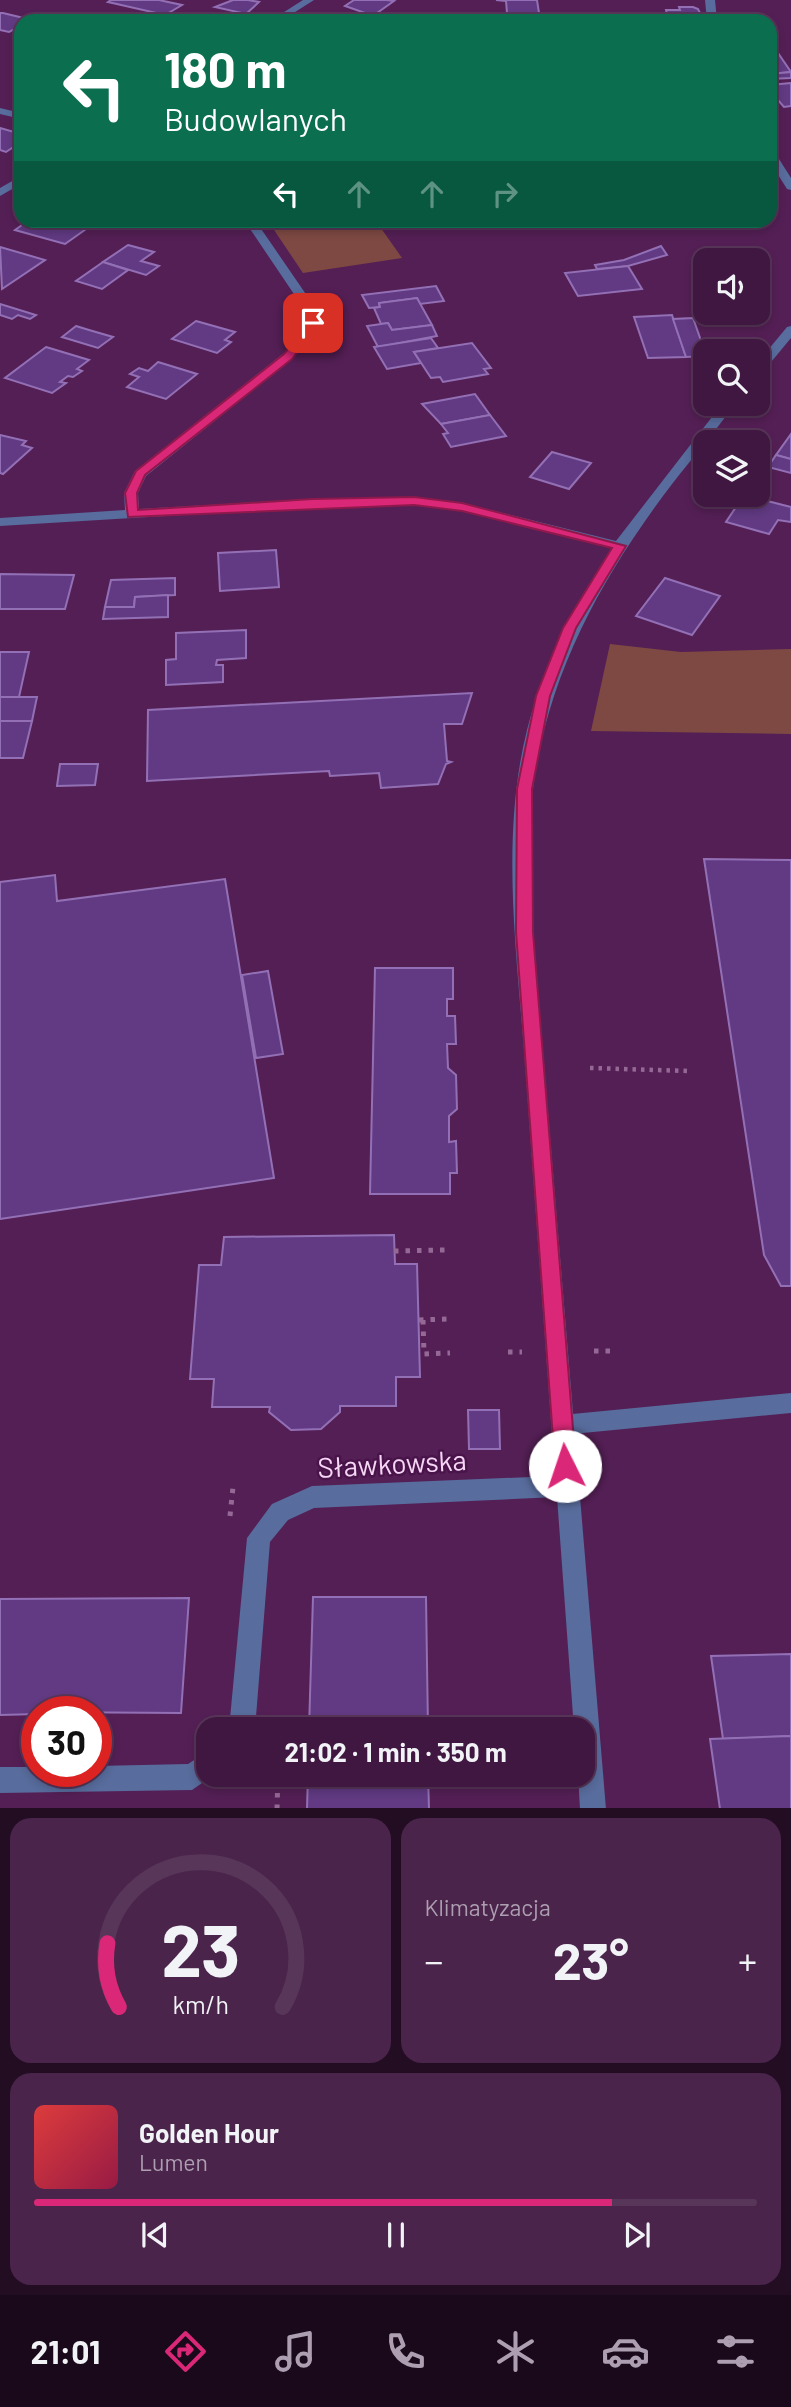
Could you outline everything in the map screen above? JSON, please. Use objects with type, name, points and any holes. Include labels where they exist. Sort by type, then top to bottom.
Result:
[{"type":"street","points":[[286,14],[309,0]]},
{"type":"street","points":[[777,164],[791,187]]},
{"type":"street","points":[[132,514],[131,493],[140,474],[288,356],[313,323],[306,303],[254,228]]},
{"type":"street","points":[[770,355],[791,330]]},
{"type":"street","points":[[593,1808],[524,932],[524,789],[543,696],[569,628],[619,546],[671,474],[719,416]]},
{"type":"street","points":[[0,522],[312,503],[414,501],[462,507],[619,546]]},
{"type":"street","points":[[562,1425],[791,1403]]},
{"type":"street","name":"Sławkowska","points":[[243,1717],[259,1538],[280,1512],[312,1497],[567,1486]]},
{"type":"street","points":[[0,1780],[192,1777],[196,1774]]},
{"type":"path","points":[[590,1068],[690,1071]]},
{"type":"path","points":[[394,1251],[445,1250]]},
{"type":"path","points":[[449,1319],[421,1320],[424,1354],[450,1353]]},
{"type":"path","points":[[594,1351],[616,1351]]},
{"type":"path","points":[[508,1352],[526,1352]]},
{"type":"path","points":[[277,1808],[278,1787]]},
{"type":"shaded area","points":[[273,228],[381,228],[402,258],[303,273]]},
{"type":"shaded area","points":[[610,644],[681,652],[791,649],[791,734],[591,731]]},
{"type":"building","points":[[159,0],[182,5],[167,14],[161,14],[108,2]]},
{"type":"building","points":[[233,0],[259,2],[246,14],[215,7]]},
{"type":"building","points":[[354,0],[394,1],[377,13],[365,13],[345,6]]},
{"type":"building","points":[[496,0],[537,0],[539,13],[507,13],[506,1]]},
{"type":"building","points":[[679,7],[693,7],[700,14],[667,14],[666,10],[680,10]]},
{"type":"building","points":[[0,13],[14,16],[14,30],[9,32],[0,30]]},
{"type":"building","points":[[777,53],[778,53],[791,72],[777,73]]},
{"type":"building","points":[[791,72],[791,78],[777,79],[777,73]]},
{"type":"building","points":[[791,83],[791,106],[784,107],[777,99],[777,84]]},
{"type":"building","points":[[0,128],[14,132],[14,147],[6,152],[0,150]]},
{"type":"building","points":[[18,228],[88,228],[65,244],[15,230]]},
{"type":"building","points":[[128,245],[154,252],[141,261],[159,266],[146,275],[103,262]]},
{"type":"building","points":[[661,246],[667,255],[628,266],[597,269],[595,265],[624,260]]},
{"type":"building","points":[[0,247],[45,260],[2,289]]},
{"type":"building","points":[[103,262],[128,270],[102,289],[76,281]]},
{"type":"building","points":[[628,266],[642,289],[578,296],[565,273]]},
{"type":"building","points":[[436,286],[444,301],[420,304],[417,298],[379,303],[380,307],[369,308],[362,295]]},
{"type":"building","points":[[417,298],[432,325],[392,330],[388,323],[381,324],[374,308],[380,307],[379,303]]},
{"type":"building","points":[[0,304],[36,315],[30,319],[18,315],[12,319],[0,315]]},
{"type":"building","points":[[672,315],[686,357],[648,358],[634,317]]},
{"type":"building","points":[[693,318],[693,325],[695,325],[700,339],[693,339],[693,357],[686,357],[673,319]]},
{"type":"building","points":[[196,321],[235,332],[225,340],[231,342],[217,353],[172,339]]},
{"type":"building","points":[[388,323],[392,330],[432,325],[437,336],[378,347],[367,326]]},
{"type":"building","points":[[76,326],[113,337],[98,348],[62,337]]},
{"type":"building","points":[[431,338],[438,348],[414,352],[421,363],[387,369],[374,347]]},
{"type":"building","points":[[472,343],[491,368],[484,369],[488,374],[443,382],[440,377],[431,378],[414,352]]},
{"type":"building","points":[[46,347],[89,360],[77,369],[82,371],[73,377],[68,376],[60,382],[66,383],[52,393],[5,378]]},
{"type":"building","points":[[158,362],[197,374],[166,399],[127,387],[139,377],[130,374],[139,368],[148,371]]},
{"type":"building","points":[[475,394],[490,415],[441,424],[422,404]]},
{"type":"building","points":[[490,415],[506,436],[451,447],[443,434],[448,433],[441,424]]},
{"type":"building","points":[[791,434],[791,459],[776,455]]},
{"type":"building","points":[[0,435],[26,441],[22,445],[32,448],[3,474],[0,473]]},
{"type":"building","points":[[552,452],[591,463],[569,489],[530,477]]},
{"type":"building","points":[[776,455],[791,459],[791,473],[770,468]]},
{"type":"building","points":[[770,502],[791,507],[791,522],[778,520],[769,534],[726,522],[736,507],[770,507]]},
{"type":"building","points":[[276,550],[279,587],[220,591],[218,553]]},
{"type":"building","points":[[0,574],[74,575],[65,609],[0,609]]},
{"type":"building","points":[[175,578],[175,595],[135,597],[134,607],[105,607],[111,580]]},
{"type":"building","points":[[665,578],[720,596],[692,635],[636,616]]},
{"type":"building","points":[[168,595],[168,617],[103,619],[105,607],[134,607],[135,597]]},
{"type":"building","points":[[246,630],[246,658],[217,660],[216,665],[223,665],[223,682],[166,685],[166,660],[176,659],[176,633]]},
{"type":"building","points":[[0,652],[29,652],[19,697],[0,697]]},
{"type":"building","points":[[472,693],[462,724],[444,724],[447,761],[451,762],[446,764],[438,784],[381,788],[379,773],[330,776],[329,771],[147,781],[148,710]]},
{"type":"building","points":[[0,697],[37,697],[32,721],[0,721]]},
{"type":"building","points":[[0,721],[32,721],[23,758],[0,758]]},
{"type":"building","points":[[60,764],[98,764],[95,785],[57,786]]},
{"type":"building","points":[[704,859],[791,860],[791,1286],[781,1286],[764,1255]]},
{"type":"building","points":[[55,875],[57,901],[225,879],[274,1178],[0,1219],[0,882]]},
{"type":"building","points":[[375,968],[453,968],[453,999],[447,999],[447,1016],[455,1016],[456,1044],[447,1044],[448,1068],[456,1075],[457,1109],[449,1116],[449,1142],[456,1141],[457,1173],[450,1173],[450,1194],[370,1194]]},
{"type":"building","points":[[268,971],[283,1054],[256,1058],[242,975]]},
{"type":"building","points":[[394,1235],[395,1264],[417,1264],[420,1377],[396,1377],[396,1406],[340,1406],[340,1412],[321,1429],[291,1430],[269,1412],[270,1407],[212,1407],[214,1379],[190,1379],[199,1265],[221,1265],[224,1237]]},
{"type":"building","points":[[468,1410],[499,1410],[500,1449],[469,1449]]},
{"type":"building","points":[[313,1597],[426,1597],[428,1717],[309,1717]]},
{"type":"building","points":[[189,1598],[181,1713],[112,1713],[112,1696],[21,1696],[21,1714],[0,1715],[0,1599]]},
{"type":"building","points":[[791,1654],[791,1736],[723,1739],[711,1656]]},
{"type":"building","points":[[791,1736],[791,1808],[720,1808],[710,1739]]},
{"type":"building","points":[[308,1787],[428,1787],[429,1808],[307,1808]]},
{"type":"route","points":[[313,323],[288,356],[140,474],[131,493],[132,514],[312,503],[414,501],[462,507],[619,546],[569,628],[543,696],[524,789],[524,932],[565,1466]]}]
